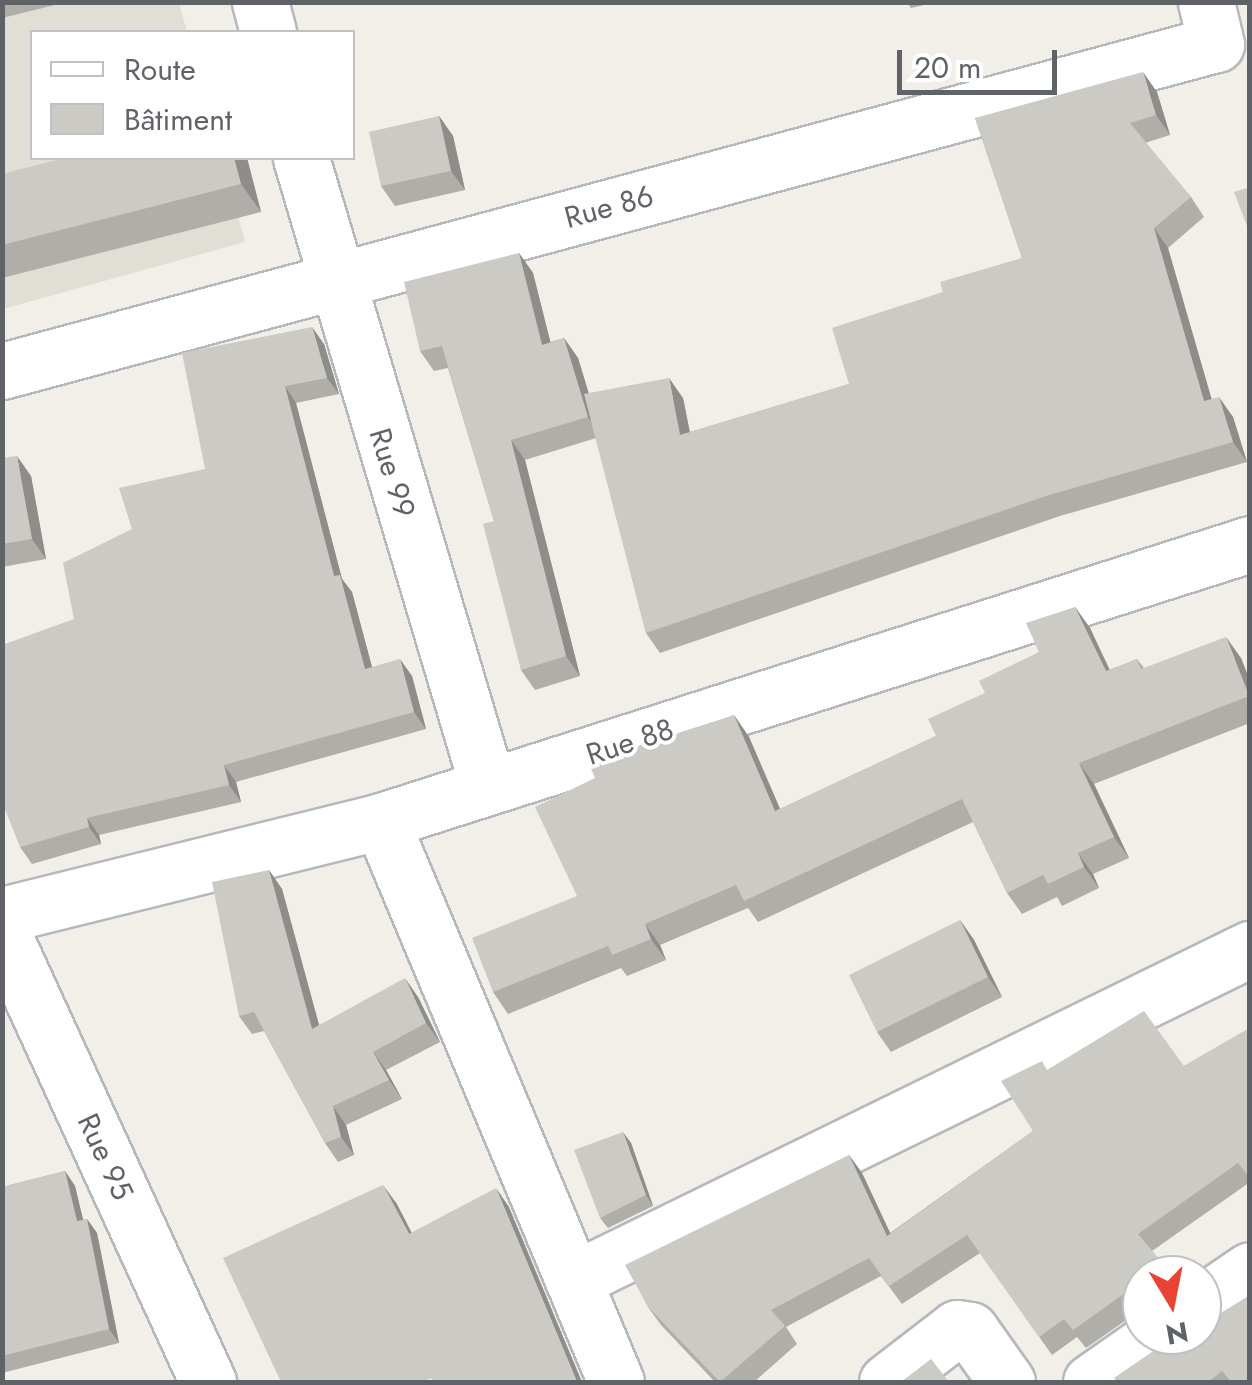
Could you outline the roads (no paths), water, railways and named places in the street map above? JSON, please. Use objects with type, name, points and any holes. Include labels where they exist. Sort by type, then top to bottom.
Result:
[{"type":"street","points":[[260,2],[267,30]]},
{"type":"street","name":"Rue 86","points":[[2,371],[333,282],[1211,23]]},
{"type":"street","name":"Rue 99","points":[[302,160],[333,282],[488,788]]},
{"type":"street","name":"Rue 88","points":[[2,915],[381,821],[1250,544]]},
{"type":"street","points":[[381,821],[616,1382]]},
{"type":"street","name":"Rue 95","points":[[2,932],[208,1382]]},
{"type":"street","points":[[573,1280],[1250,949]]},
{"type":"street","points":[[1222,1290],[1250,1270]]},
{"type":"street","points":[[887,1382],[957,1328],[970,1330],[1007,1382]]},
{"type":"street","points":[[1092,1382],[1130,1355]]}]
